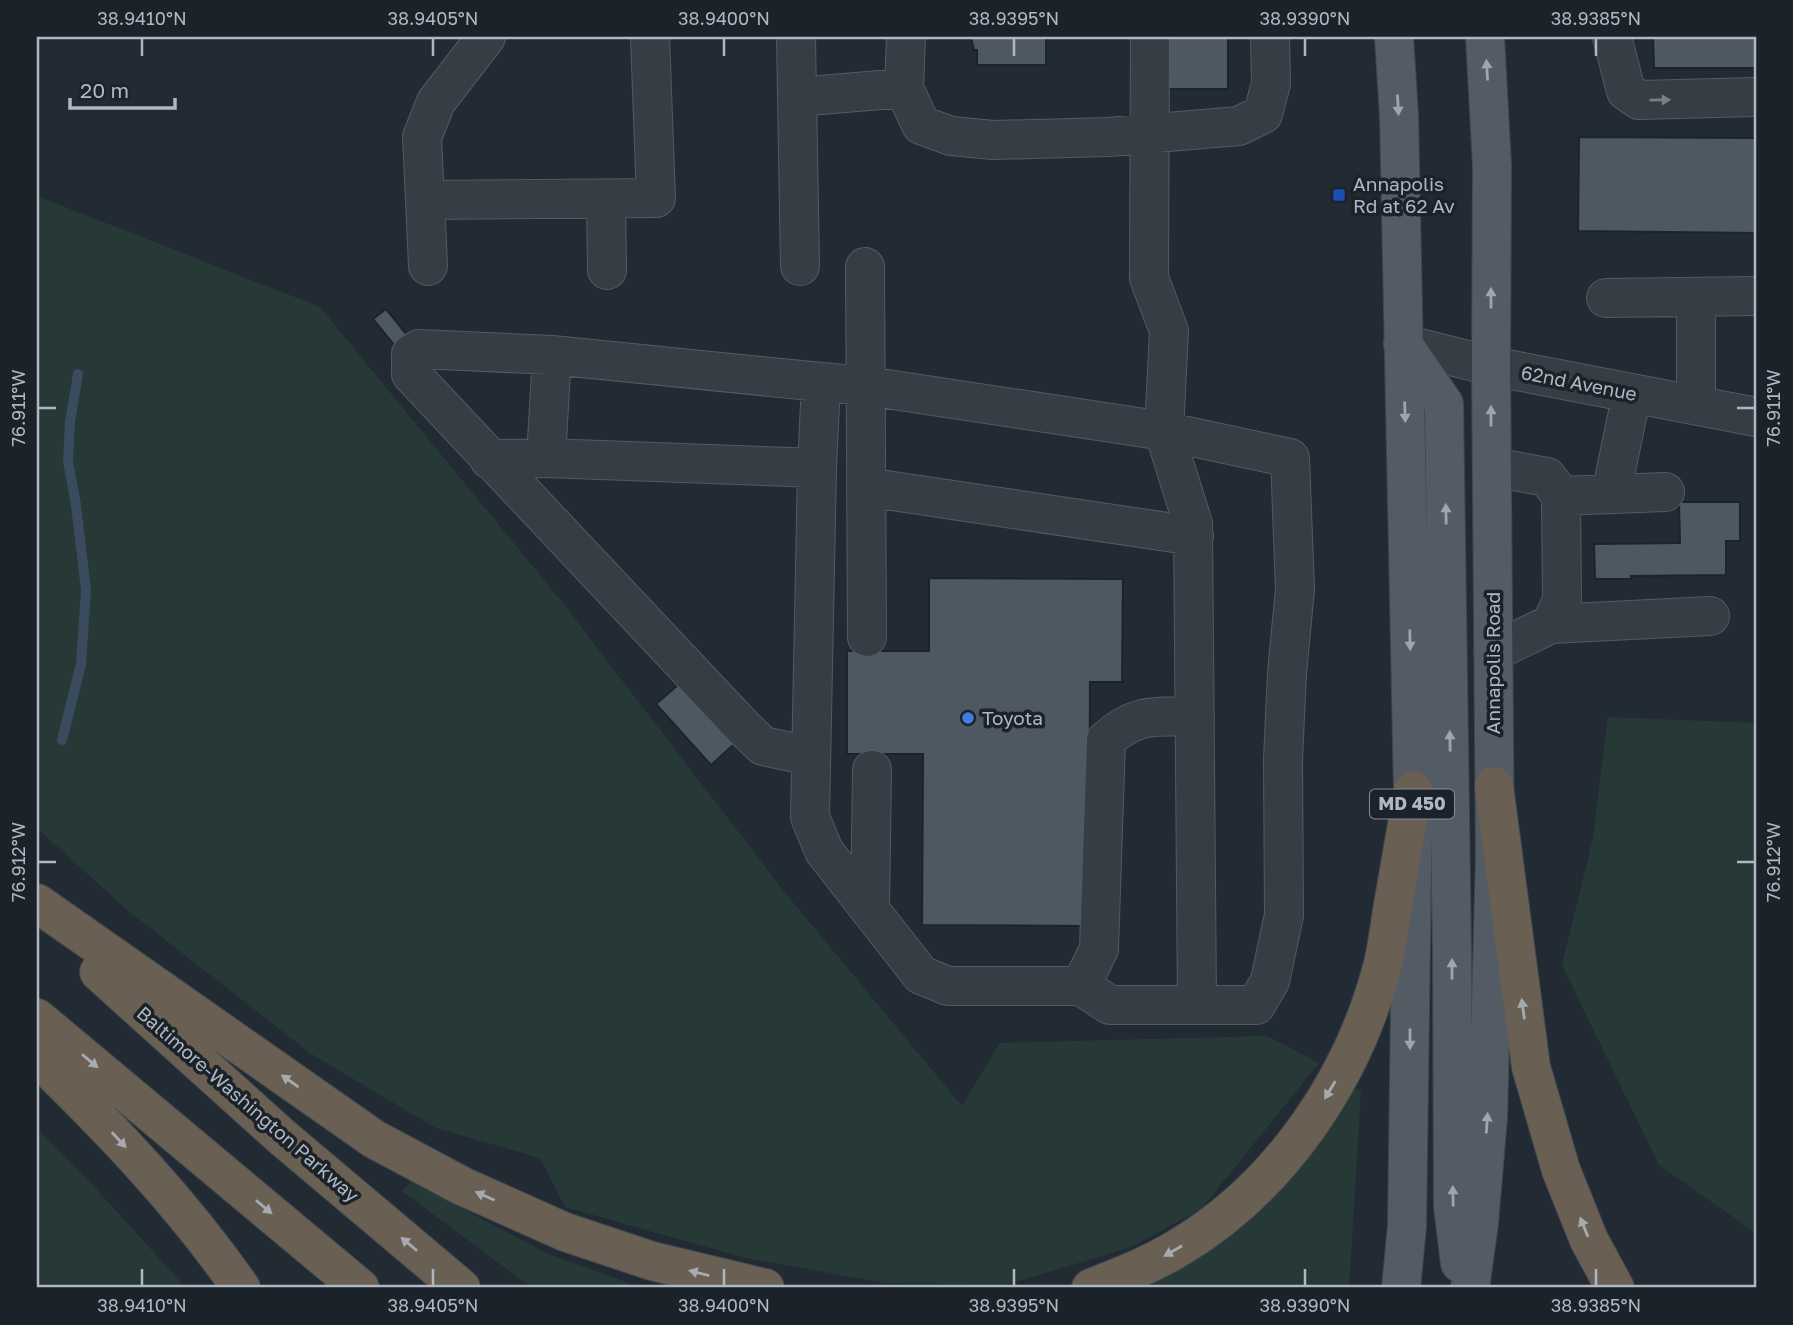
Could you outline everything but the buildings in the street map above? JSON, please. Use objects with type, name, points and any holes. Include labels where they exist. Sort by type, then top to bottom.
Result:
[{"type":"highway","points":[[1494,786],[1531,1067],[1561,1170],[1589,1240],[1615,1288]]},
{"type":"highway","points":[[1091,1288],[1179,1248],[1222,1219],[1263,1181],[1306,1129],[1342,1070],[1363,1026],[1382,967],[1413,790]]},
{"type":"highway","points":[[37,903],[374,1139],[462,1186],[565,1232],[652,1261],[765,1288]]},
{"type":"highway","name":"Baltimore-Washington Parkway","points":[[37,916],[282,1137],[461,1288]]},
{"type":"highway","points":[[37,1018],[360,1288]]},
{"type":"highway","points":[[37,1056],[88,1106],[185,1212],[241,1288]]},
{"type":"main road","name":"MD 450","points":[[1394,37],[1399,116],[1413,790],[1407,1199],[1401,1288]]},
{"type":"main road","name":"Annapolis Road","points":[[1470,1288],[1479,1223],[1488,1117],[1494,858],[1492,166],[1485,37]]},
{"type":"main road","points":[[1403,344],[1444,404],[1453,1206],[1463,1288]]},
{"type":"street","points":[[428,266],[422,137],[436,102],[486,37]]},
{"type":"street","points":[[425,201],[656,198],[650,37]]},
{"type":"street","points":[[796,37],[800,266]]},
{"type":"street","points":[[906,37],[904,88],[921,125],[951,136],[993,140],[1150,134],[1239,127],[1262,114],[1271,83],[1270,37]]},
{"type":"street","points":[[1150,37],[1149,278],[1169,331],[1164,431],[1193,524],[1194,537],[1197,1004]]},
{"type":"street","points":[[1612,37],[1626,91],[1639,100],[1756,97]]},
{"type":"street","points":[[797,97],[904,88]]},
{"type":"street","points":[[606,199],[607,270]]},
{"type":"street","points":[[865,267],[867,637]]},
{"type":"street","points":[[1606,298],[1756,296]]},
{"type":"street","points":[[1696,297],[1696,405]]},
{"type":"street","name":"62nd Avenue","points":[[1403,344],[1491,366],[1756,417]]},
{"type":"street","points":[[810,756],[763,746],[744,728],[411,374],[411,354],[419,349],[552,355],[867,386],[1164,431],[1290,458],[1295,589],[1283,759],[1284,915],[1270,981],[1256,1005],[1110,1005],[1081,986],[948,986],[921,975],[824,851],[810,817],[821,382]]},
{"type":"street","points":[[546,458],[552,355]]},
{"type":"street","points":[[1611,494],[1632,393]]},
{"type":"street","points":[[489,459],[546,458],[817,468]]},
{"type":"street","points":[[1492,467],[1547,477],[1561,496],[1562,600],[1552,624]]},
{"type":"street","points":[[866,487],[1194,537]]},
{"type":"street","points":[[1561,496],[1665,492]]},
{"type":"street","points":[[1493,652],[1552,624],[1710,615]]},
{"type":"street","points":[[1081,986],[1099,949],[1106,740],[1121,726],[1142,717],[1195,716]]},
{"type":"street","points":[[870,910],[872,770]]},
{"type":"shaded area","points":[[37,196],[320,307],[558,597],[786,894],[962,1106],[1000,1043],[1267,1036],[1319,1063],[1201,1209],[1129,1248],[1005,1285],[885,1283],[742,1257],[565,1207],[540,1158],[436,1128],[310,1053],[126,909],[37,828]]},
{"type":"shaded area","points":[[1608,717],[1756,723],[1756,1233],[1659,1165],[1562,965],[1593,838]]},
{"type":"shaded area","points":[[1352,1088],[1361,1090],[1349,1288],[1136,1288]]},
{"type":"shaded area","points":[[37,1129],[89,1181],[186,1288],[37,1288]]},
{"type":"shaded area","points":[[411,1181],[546,1253],[642,1288],[532,1288],[402,1191]]},
{"type":"waterway","points":[[62,740],[81,664],[86,590],[68,461],[70,422],[78,374]]},
{"type":"place","name":"Annapolis Rd at 62 Av","points":[[1339,195]]},
{"type":"place","name":"Toyota","points":[[968,718]]}]
